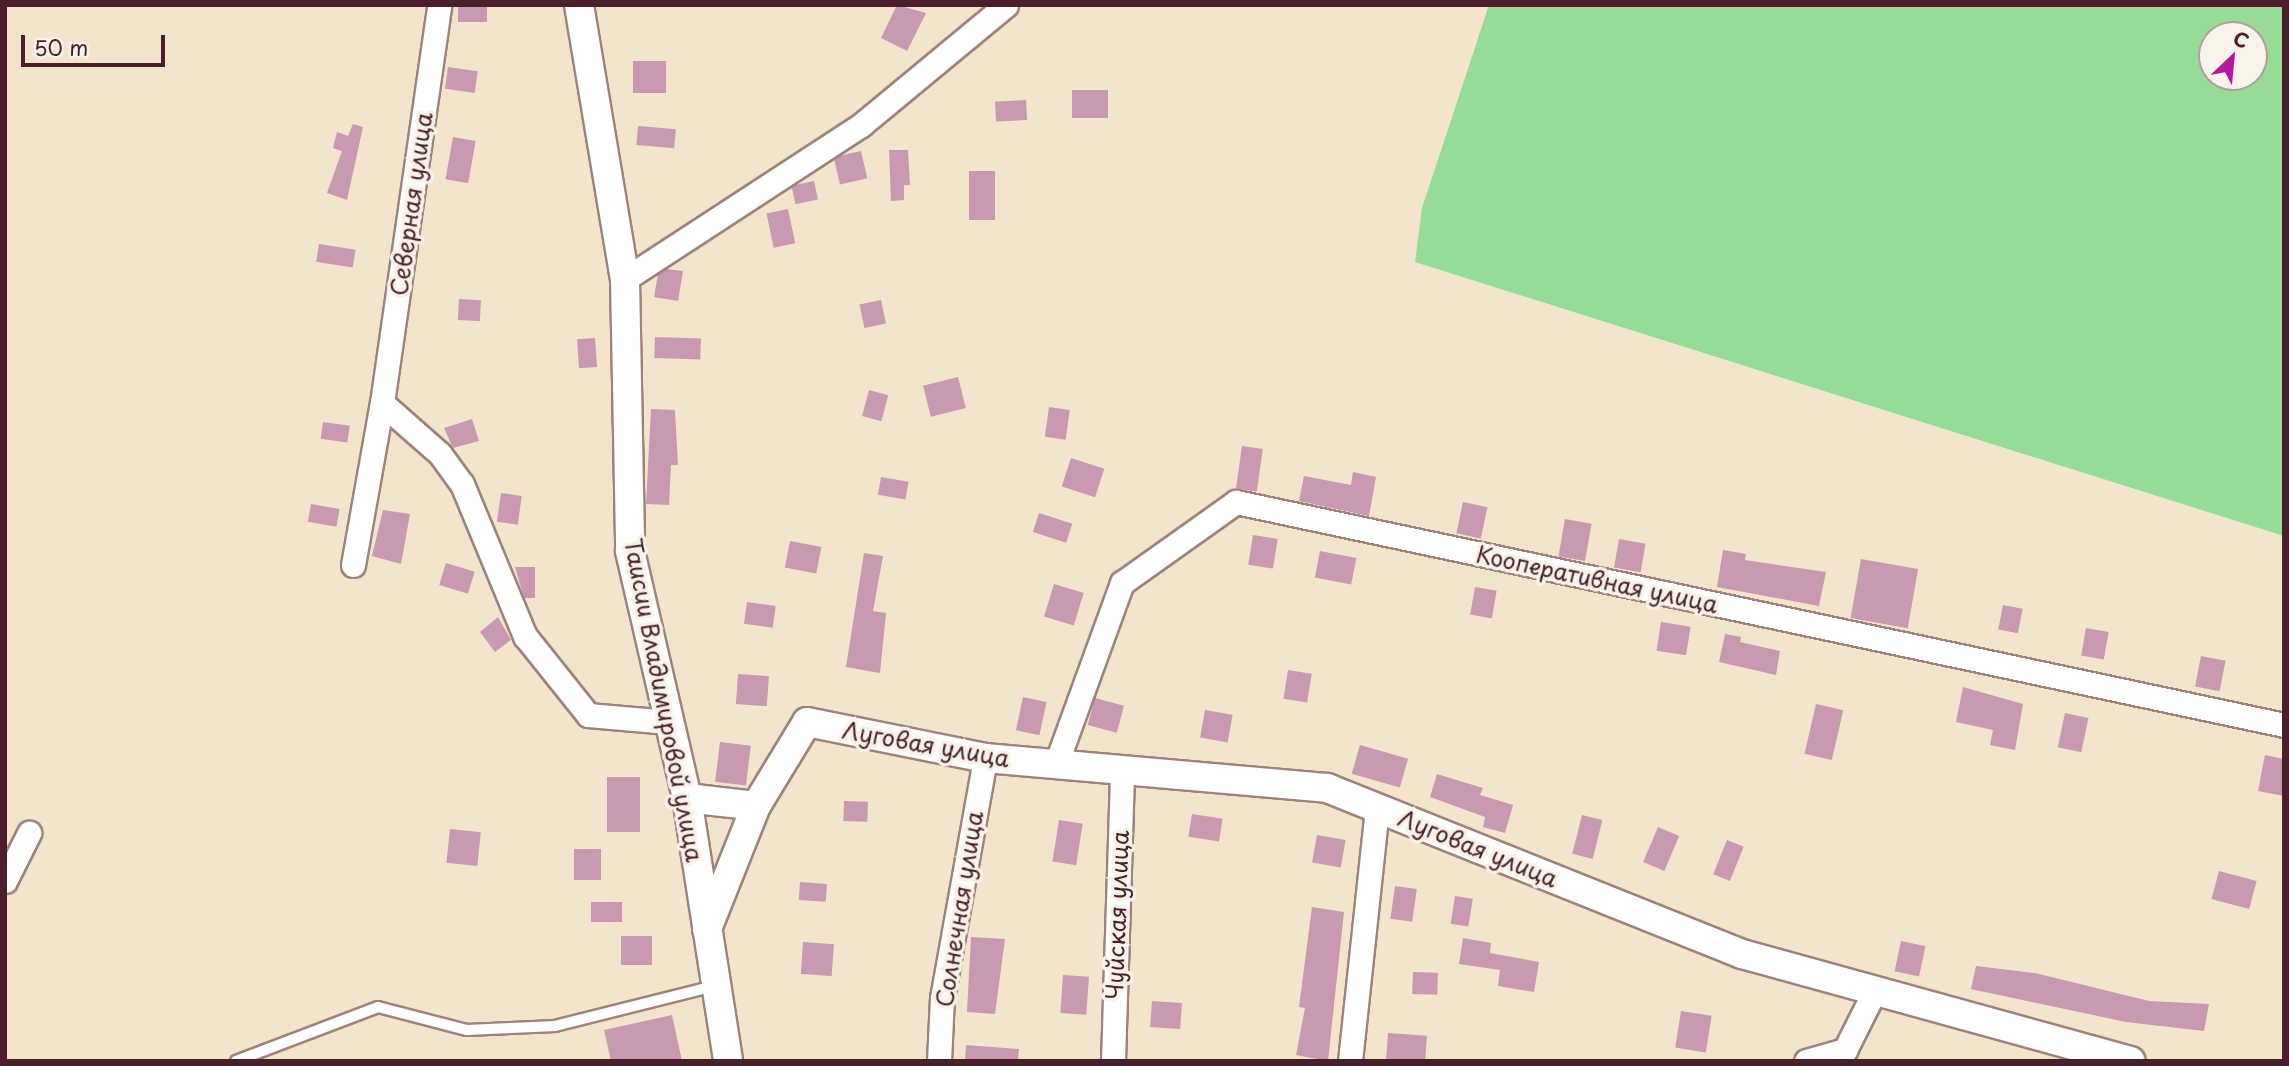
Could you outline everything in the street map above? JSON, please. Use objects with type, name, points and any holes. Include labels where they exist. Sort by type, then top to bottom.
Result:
[{"type":"street","name":"Северная улица","points":[[353,565],[383,403],[439,5]]},
{"type":"street","name":"Таисии Владимировой улица","points":[[579,5],[625,279],[630,551],[687,798],[728,1061]]},
{"type":"street","points":[[625,279],[861,125],[1006,5]]},
{"type":"street","points":[[383,403],[440,454],[461,484],[525,636],[588,715],[669,722]]},
{"type":"street","name":"Кооперативная улица","points":[[1056,764],[1122,583],[1236,502],[2284,725]]},
{"type":"street","name":"Луговая улица","points":[[756,806],[807,722],[985,758],[1328,788],[1742,954],[2132,1061]]},
{"type":"street","name":"Солнечная улица","points":[[939,1061],[942,998],[985,758]]},
{"type":"street","name":"Чуйская улица","points":[[1113,1061],[1122,770]]},
{"type":"street","points":[[687,798],[756,806],[708,929]]},
{"type":"street","points":[[1350,1061],[1377,808]]},
{"type":"street","points":[[5,881],[29,833]]},
{"type":"street","points":[[1806,1061],[1845,1050],[1875,990]]},
{"type":"lane","points":[[236,1061],[378,1007],[467,1030],[555,1026],[716,985]]},
{"type":"green space","points":[[1489,5],[2284,5],[2284,536],[1415,262],[1422,208]]},
{"type":"building","points":[[458,5],[487,5],[487,22],[458,22]]},
{"type":"building","points":[[897,5],[926,13],[907,51],[881,38]]},
{"type":"building","points":[[633,61],[666,61],[666,93],[633,93]]},
{"type":"building","points":[[448,67],[478,71],[475,93],[445,89]]},
{"type":"building","points":[[1072,90],[1108,90],[1108,118],[1072,118]]},
{"type":"building","points":[[1026,100],[1027,120],[996,122],[995,102]]},
{"type":"building","points":[[353,124],[363,127],[347,200],[327,193],[342,151],[333,148],[337,132],[348,136]]},
{"type":"building","points":[[638,126],[676,129],[674,148],[636,145]]},
{"type":"building","points":[[453,137],[476,141],[468,183],[446,179]]},
{"type":"building","points":[[889,150],[908,150],[910,185],[904,185],[904,200],[891,201]]},
{"type":"building","points":[[861,151],[867,178],[840,185],[834,157]]},
{"type":"building","points":[[969,171],[995,171],[995,220],[969,220]]},
{"type":"building","points":[[814,181],[818,200],[795,204],[792,186]]},
{"type":"building","points":[[788,209],[795,243],[774,248],[766,214]]},
{"type":"building","points":[[319,244],[356,250],[353,268],[316,262]]},
{"type":"building","points":[[666,269],[683,271],[678,301],[654,297],[658,274]]},
{"type":"building","points":[[459,299],[481,300],[480,321],[458,320]]},
{"type":"building","points":[[881,300],[886,323],[864,328],[859,305]]},
{"type":"building","points":[[655,337],[701,339],[700,360],[654,358]]},
{"type":"building","points":[[595,338],[597,367],[579,368],[577,339]]},
{"type":"building","points":[[958,377],[966,408],[931,417],[923,386]]},
{"type":"building","points":[[869,390],[888,395],[881,421],[862,416]]},
{"type":"building","points":[[1049,407],[1070,410],[1066,440],[1045,437]]},
{"type":"building","points":[[651,409],[675,410],[678,465],[671,465],[669,505],[646,504]]},
{"type":"building","points":[[472,419],[479,441],[453,448],[444,428]]},
{"type":"building","points":[[323,422],[350,426],[347,443],[321,439]]},
{"type":"building","points":[[1242,446],[1263,449],[1257,492],[1236,489]]},
{"type":"building","points":[[1071,458],[1104,469],[1095,497],[1062,487]]},
{"type":"building","points":[[1353,472],[1376,477],[1369,516],[1299,501],[1304,476],[1351,485]]},
{"type":"building","points":[[881,477],[909,482],[905,500],[878,495]]},
{"type":"building","points":[[501,493],[522,496],[518,525],[497,522]]},
{"type":"building","points":[[1463,502],[1487,507],[1481,538],[1456,533]]},
{"type":"building","points":[[311,504],[340,509],[336,527],[308,522]]},
{"type":"building","points":[[383,510],[410,514],[401,564],[372,556]]},
{"type":"building","points":[[1039,513],[1072,524],[1066,543],[1033,532]]},
{"type":"building","points":[[1565,519],[1592,524],[1585,561],[1558,556]]},
{"type":"building","points":[[1253,535],[1278,539],[1273,569],[1248,565]]},
{"type":"building","points":[[1619,539],[1646,544],[1641,572],[1614,568]]},
{"type":"building","points":[[790,541],[821,547],[816,574],[785,568]]},
{"type":"building","points":[[1723,550],[1746,554],[1745,560],[1826,572],[1819,606],[1717,587]]},
{"type":"building","points":[[1320,551],[1356,558],[1351,585],[1315,578]]},
{"type":"building","points":[[864,553],[883,556],[873,611],[886,613],[880,673],[846,667]]},
{"type":"building","points":[[1861,559],[1918,569],[1908,628],[1851,618]]},
{"type":"building","points":[[446,563],[475,572],[468,594],[439,585]]},
{"type":"building","points":[[515,567],[535,567],[535,598],[524,598]]},
{"type":"building","points":[[1054,584],[1084,593],[1074,626],[1044,617]]},
{"type":"building","points":[[1475,587],[1497,591],[1492,618],[1470,615]]},
{"type":"building","points":[[747,602],[776,606],[773,628],[744,624]]},
{"type":"building","points":[[2003,605],[2023,609],[2018,633],[1998,630]]},
{"type":"building","points":[[498,617],[511,640],[495,652],[480,632]]},
{"type":"building","points":[[1661,622],[1691,627],[1686,655],[1656,651]]},
{"type":"building","points":[[2086,628],[2109,632],[2104,660],[2081,656]]},
{"type":"building","points":[[1725,634],[1741,637],[1740,642],[1780,651],[1776,675],[1719,662]]},
{"type":"building","points":[[2201,656],[2226,661],[2220,691],[2195,686]]},
{"type":"building","points":[[1288,670],[1312,674],[1307,702],[1283,699]]},
{"type":"building","points":[[738,674],[769,676],[767,706],[736,704]]},
{"type":"building","points":[[1963,687],[2023,704],[2015,750],[1990,745],[1993,730],[1956,722]]},
{"type":"building","points":[[1023,697],[1046,702],[1039,735],[1016,730]]},
{"type":"building","points":[[1095,698],[1124,706],[1117,733],[1088,725]]},
{"type":"building","points":[[1816,704],[1843,710],[1832,760],[1805,754]]},
{"type":"building","points":[[1205,710],[1233,715],[1228,742],[1200,738]]},
{"type":"building","points":[[2065,713],[2088,718],[2081,752],[2058,747]]},
{"type":"building","points":[[720,742],[751,746],[746,785],[715,782]]},
{"type":"building","points":[[1360,745],[1408,759],[1400,788],[1352,774]]},
{"type":"building","points":[[2265,755],[2284,759],[2284,796],[2258,791]]},
{"type":"building","points":[[1437,774],[1483,788],[1480,795],[1513,805],[1505,833],[1483,827],[1485,817],[1430,797]]},
{"type":"building","points":[[607,777],[640,777],[640,832],[607,832]]},
{"type":"building","points":[[844,801],[868,802],[867,822],[843,821]]},
{"type":"building","points":[[1192,814],[1223,819],[1219,842],[1188,837]]},
{"type":"building","points":[[1582,815],[1602,820],[1593,859],[1572,854]]},
{"type":"building","points":[[1059,820],[1083,824],[1076,865],[1052,861]]},
{"type":"building","points":[[1658,827],[1679,836],[1664,871],[1643,862]]},
{"type":"building","points":[[450,829],[481,832],[477,866],[446,863]]},
{"type":"building","points":[[1317,835],[1346,840],[1341,868],[1312,863]]},
{"type":"building","points":[[1727,840],[1744,847],[1730,881],[1713,874]]},
{"type":"building","points":[[574,849],[601,849],[601,880],[574,880]]},
{"type":"building","points":[[2219,871],[2257,881],[2249,909],[2211,899]]},
{"type":"building","points":[[800,882],[827,884],[826,902],[799,900]]},
{"type":"building","points":[[1395,886],[1417,889],[1412,922],[1390,919]]},
{"type":"building","points":[[1455,896],[1473,899],[1468,926],[1451,924]]},
{"type":"building","points":[[591,902],[622,902],[622,922],[591,922]]},
{"type":"building","points":[[1312,907],[1344,912],[1328,1061],[1296,1055],[1305,1008],[1299,1007]]},
{"type":"building","points":[[621,936],[652,936],[652,965],[621,965]]},
{"type":"building","points":[[971,937],[1005,939],[995,1014],[967,1012]]},
{"type":"building","points":[[1463,938],[1491,943],[1490,953],[1539,962],[1534,992],[1498,986],[1500,970],[1459,964]]},
{"type":"building","points":[[1901,941],[1925,946],[1919,977],[1895,971]]},
{"type":"building","points":[[803,942],[834,944],[832,976],[801,974]]},
{"type":"building","points":[[1976,966],[2035,973],[2149,1001],[2209,1004],[2204,1031],[2126,1022],[1971,989]]},
{"type":"building","points":[[1413,972],[1438,973],[1437,995],[1412,994]]},
{"type":"building","points":[[1063,975],[1089,977],[1086,1015],[1060,1013]]},
{"type":"building","points":[[1152,1001],[1182,1003],[1180,1029],[1150,1027]]},
{"type":"building","points":[[1681,1011],[1712,1016],[1706,1052],[1675,1048]]},
{"type":"building","points":[[672,1015],[682,1061],[611,1061],[604,1030]]},
{"type":"building","points":[[1388,1033],[1427,1036],[1425,1061],[1386,1061]]},
{"type":"building","points":[[966,1045],[1019,1049],[1018,1061],[965,1061]]}]
